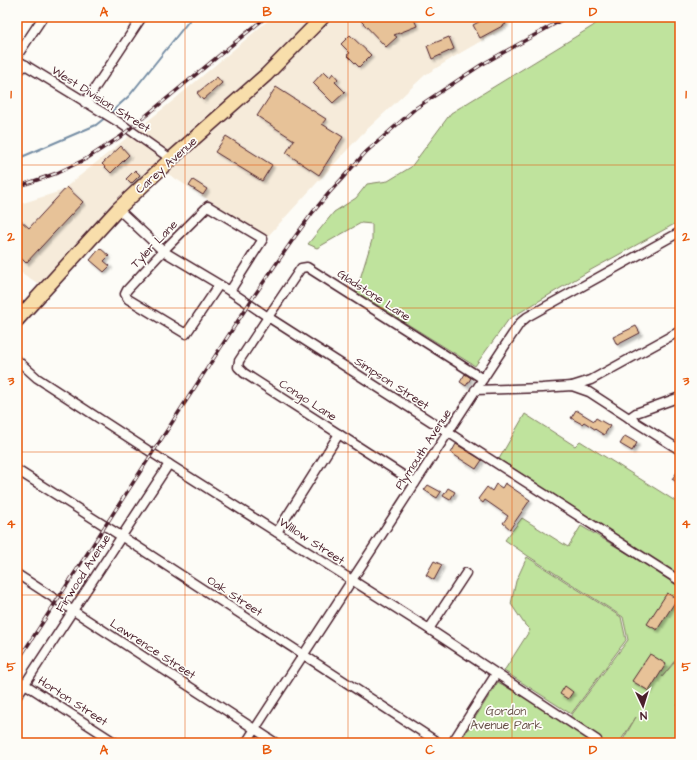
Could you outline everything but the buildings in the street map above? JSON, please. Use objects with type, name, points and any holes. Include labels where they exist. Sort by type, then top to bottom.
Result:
[{"type":"main road","name":"Carey Avenue","points":[[17,320],[118,210],[171,159],[266,75],[323,17]]},
{"type":"street","points":[[17,56],[43,17]]},
{"type":"street","points":[[86,103],[142,17]]},
{"type":"street","name":"West Division Street","points":[[17,60],[100,111],[171,159]]},
{"type":"street","points":[[17,72],[26,65]]},
{"type":"street","name":"Tyler Lane","points":[[219,285],[186,334],[128,299],[125,294],[163,251],[208,206],[263,239],[230,291]]},
{"type":"street","name":"Simpson Street","points":[[118,210],[163,251],[230,291],[268,317],[680,581]]},
{"type":"street","name":"Plymouth Avenue","points":[[246,743],[520,323],[527,317],[680,232]]},
{"type":"street","name":"Gladstone Lane","points":[[268,317],[301,268],[307,267],[483,378]]},
{"type":"street","name":"Congo Lane","points":[[268,317],[239,361],[238,366],[244,373],[415,483]]},
{"type":"street","points":[[475,390],[572,386],[591,380],[680,331]]},
{"type":"street","name":"Willow Street","points":[[17,360],[37,378],[169,464],[429,629],[597,740]]},
{"type":"street","points":[[572,386],[589,392],[680,450]]},
{"type":"street","points":[[629,418],[636,413],[680,398]]},
{"type":"street","points":[[277,532],[339,434]]},
{"type":"street","name":"Firwood Avenue","points":[[17,696],[169,464]]},
{"type":"street","name":"Oak Street","points":[[17,470],[439,743]]},
{"type":"street","points":[[429,629],[466,573]]},
{"type":"street","name":"Lawrence Street","points":[[17,574],[276,743]]},
{"type":"street","points":[[452,743],[496,674]]},
{"type":"street","name":"Horton Street","points":[[17,679],[116,743]]},
{"type":"shaded area","points":[[275,17],[315,17],[246,86],[117,204],[39,284],[17,270],[17,205],[61,191],[175,99],[265,23]]},
{"type":"shaded area","points":[[335,17],[523,17],[425,75],[361,135],[267,237],[165,172],[247,102]]},
{"type":"green space","points":[[603,17],[675,17],[680,19],[680,221],[589,271],[509,319],[475,366],[356,292],[372,240],[372,224],[361,223],[317,248],[308,244],[334,212],[356,198],[367,184],[388,181],[411,167],[451,113],[593,26]]},
{"type":"green space","points":[[525,414],[575,446],[580,441],[680,504],[680,576],[499,459]]},
{"type":"green space","points":[[522,518],[568,547],[581,526],[680,586],[680,654],[662,677],[680,656],[680,702],[677,705],[680,709],[680,732],[669,743],[621,743],[636,717],[619,743],[604,743],[570,717],[628,640],[623,617],[505,540]]},
{"type":"green space","points":[[527,557],[621,617],[626,640],[571,714],[504,671],[530,630],[511,604],[516,581]]},
{"type":"green space","name":"Gordon Avenue Park","points":[[498,682],[599,743],[459,743]]},
{"type":"waterway","points":[[109,114],[129,96],[192,17]]},
{"type":"waterway","points":[[17,159],[96,125],[106,117]]},
{"type":"railway","points":[[17,187],[57,173],[86,159],[120,137],[266,17]]},
{"type":"railway","points":[[17,662],[254,296],[294,238],[329,193],[366,152],[416,108],[481,65],[567,17]]}]
